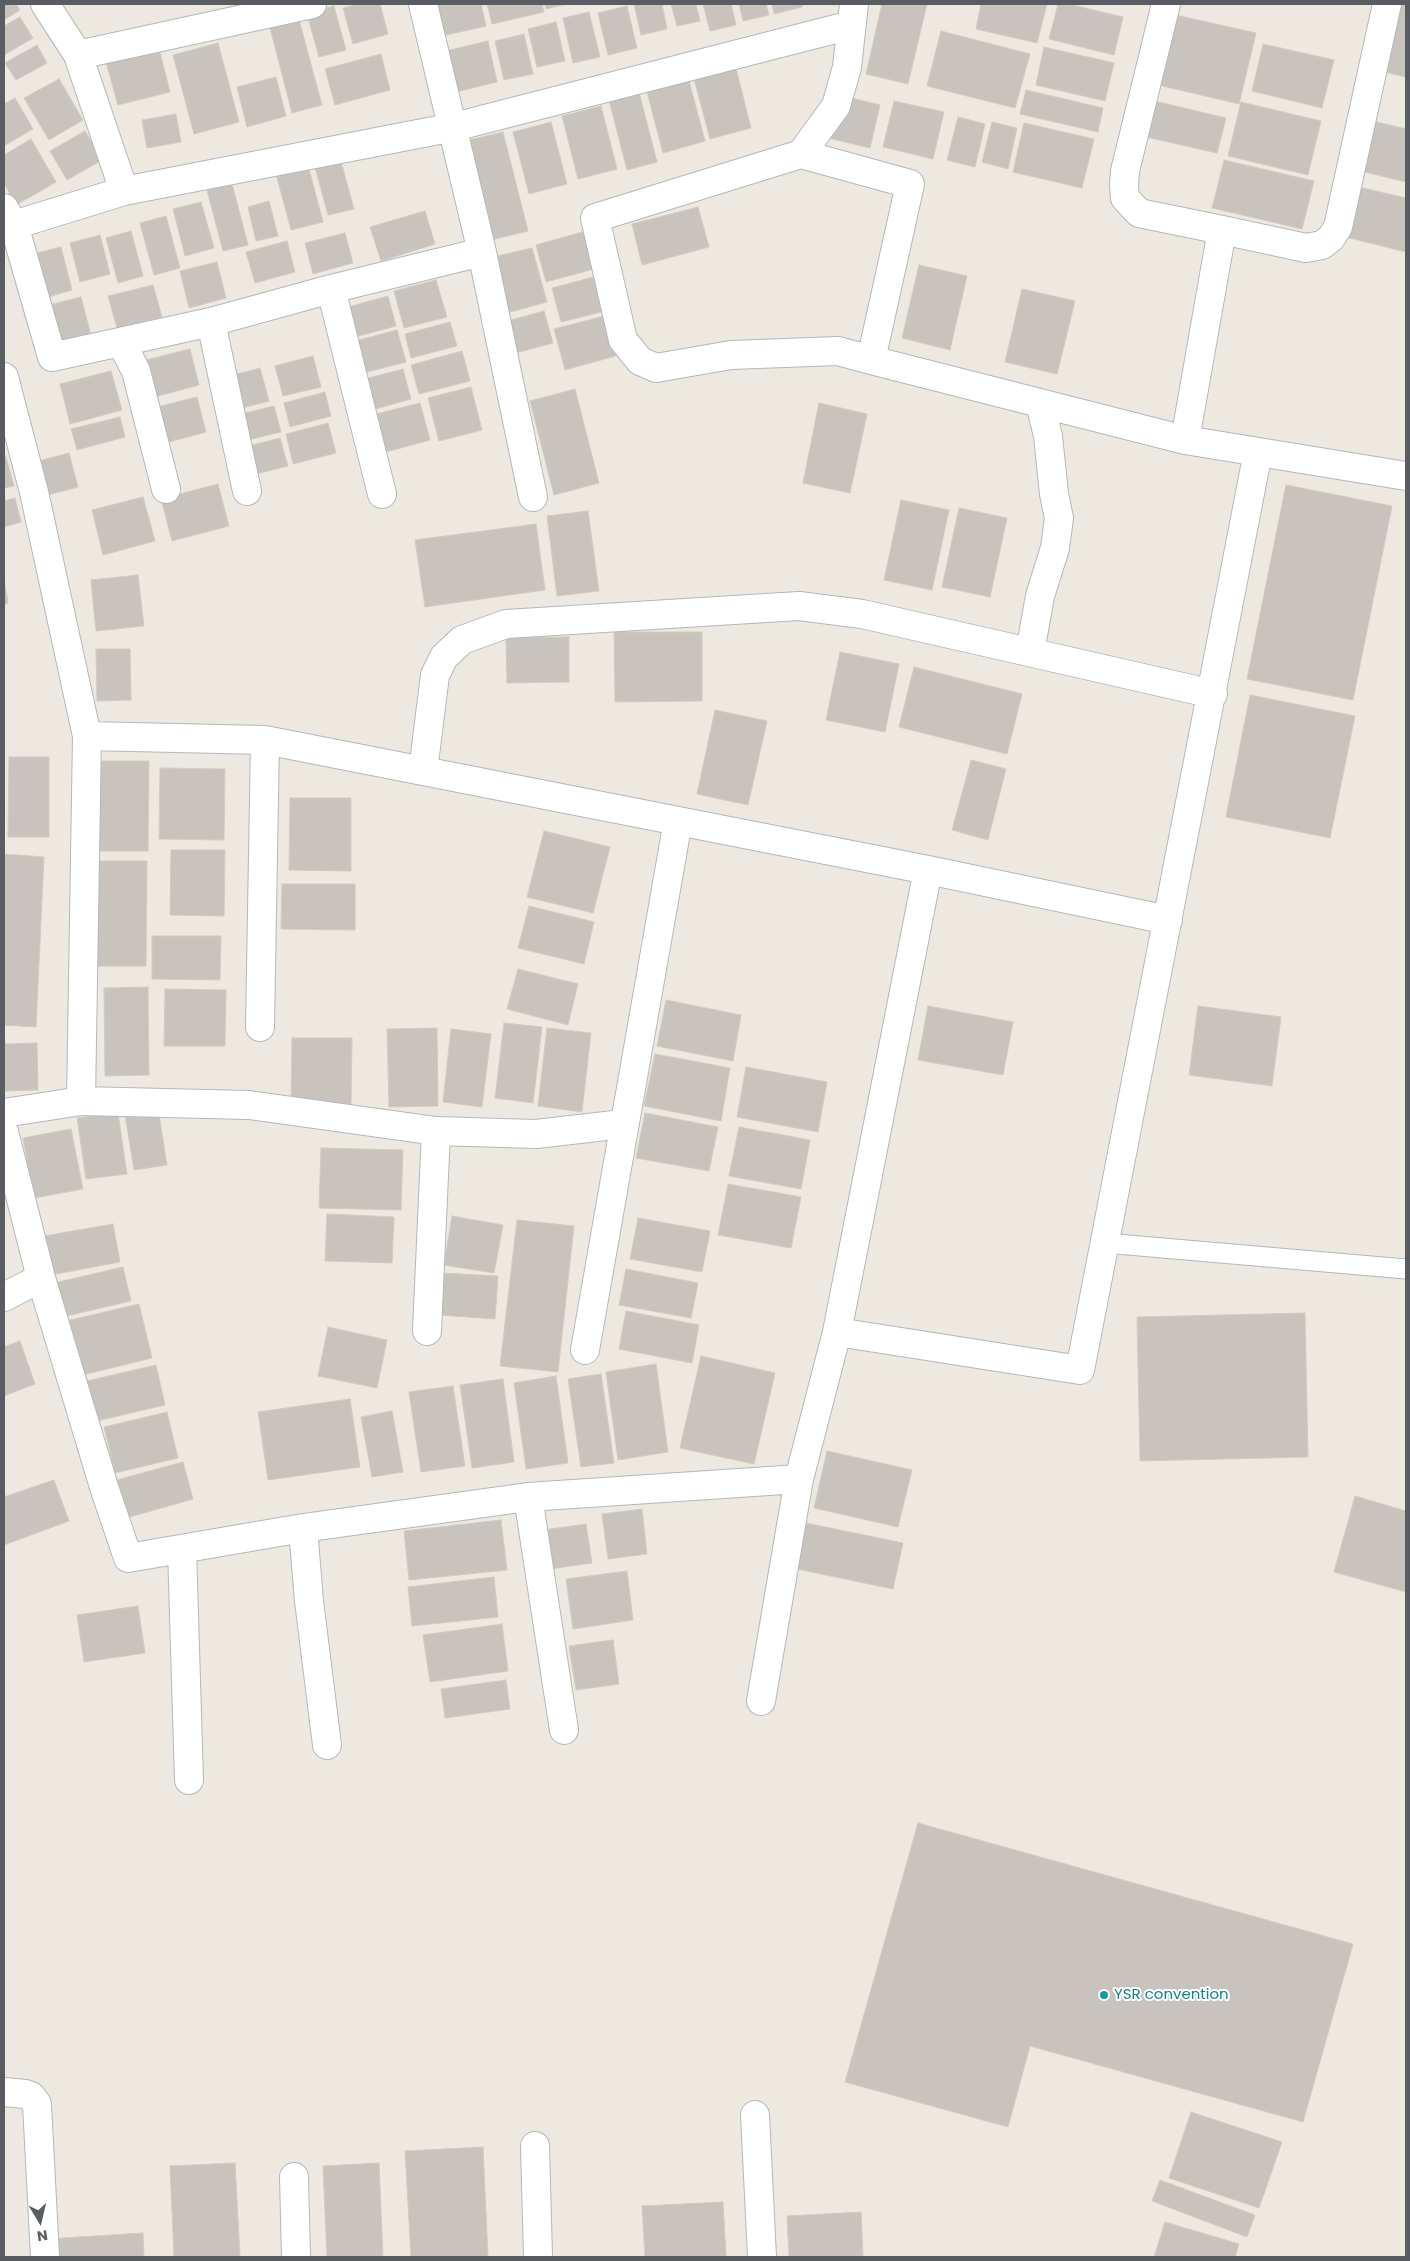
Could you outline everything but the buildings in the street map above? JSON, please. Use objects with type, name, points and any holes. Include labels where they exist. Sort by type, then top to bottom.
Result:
[{"type":"street","points":[[45,4],[78,55],[124,191]]},
{"type":"street","points":[[78,55],[312,4]]},
{"type":"street","points":[[423,4],[454,127],[482,252],[533,497]]},
{"type":"street","points":[[1166,4],[1125,171],[1125,198],[1138,213],[1306,248],[1322,245],[1331,238],[1338,227],[1387,4]]},
{"type":"street","points":[[482,252],[331,289],[211,322],[52,357],[7,220],[124,191],[454,127],[853,14],[847,68],[836,106],[801,154]]},
{"type":"street","points":[[871,360],[910,184],[801,154],[595,218],[623,340],[640,361],[656,368],[731,355],[838,351],[871,360],[1185,440],[1406,476]]},
{"type":"street","points":[[1185,440],[1222,230]]},
{"type":"street","points":[[331,289],[382,494]]},
{"type":"street","points":[[211,322],[246,491]]},
{"type":"street","points":[[121,342],[136,371],[166,489]]},
{"type":"street","points":[[4,377],[34,492],[88,736],[80,1101]]},
{"type":"street","points":[[1030,652],[1040,596],[1055,548],[1059,518],[1054,494],[1048,436],[1040,403]]},
{"type":"street","points":[[837,1332],[1080,1370],[1213,694],[1258,452]]},
{"type":"street","points":[[423,771],[435,675],[444,657],[462,640],[506,624],[799,606],[862,614],[1213,694]]},
{"type":"street","points":[[88,736],[265,740],[928,870],[1168,920]]},
{"type":"street","points":[[260,1027],[265,740]]},
{"type":"street","points":[[585,1350],[623,1124],[678,821]]},
{"type":"street","points":[[761,1701],[799,1479],[837,1332],[928,870]]},
{"type":"street","points":[[4,1113],[80,1101],[249,1105],[436,1131],[536,1134],[623,1124]]},
{"type":"street","points":[[427,1331],[436,1131]]},
{"type":"street","points":[[4,1132],[41,1278],[104,1486],[128,1558],[303,1528],[528,1497],[799,1479]]},
{"type":"street","points":[[4,1296],[41,1278]]},
{"type":"street","points":[[528,1497],[564,1730]]},
{"type":"street","points":[[303,1528],[309,1601],[327,1744]]},
{"type":"street","points":[[182,1549],[189,1780]]},
{"type":"street","points":[[4,2092],[31,2096],[37,2104],[45,2257]]},
{"type":"street","points":[[755,2115],[762,2257]]},
{"type":"street","points":[[535,2146],[538,2257]]},
{"type":"street","points":[[294,2177],[296,2257]]},
{"type":"lane","points":[[1105,1243],[1406,1269]]},
{"type":"place","name":"YSR convention","points":[[1104,1995]]}]
